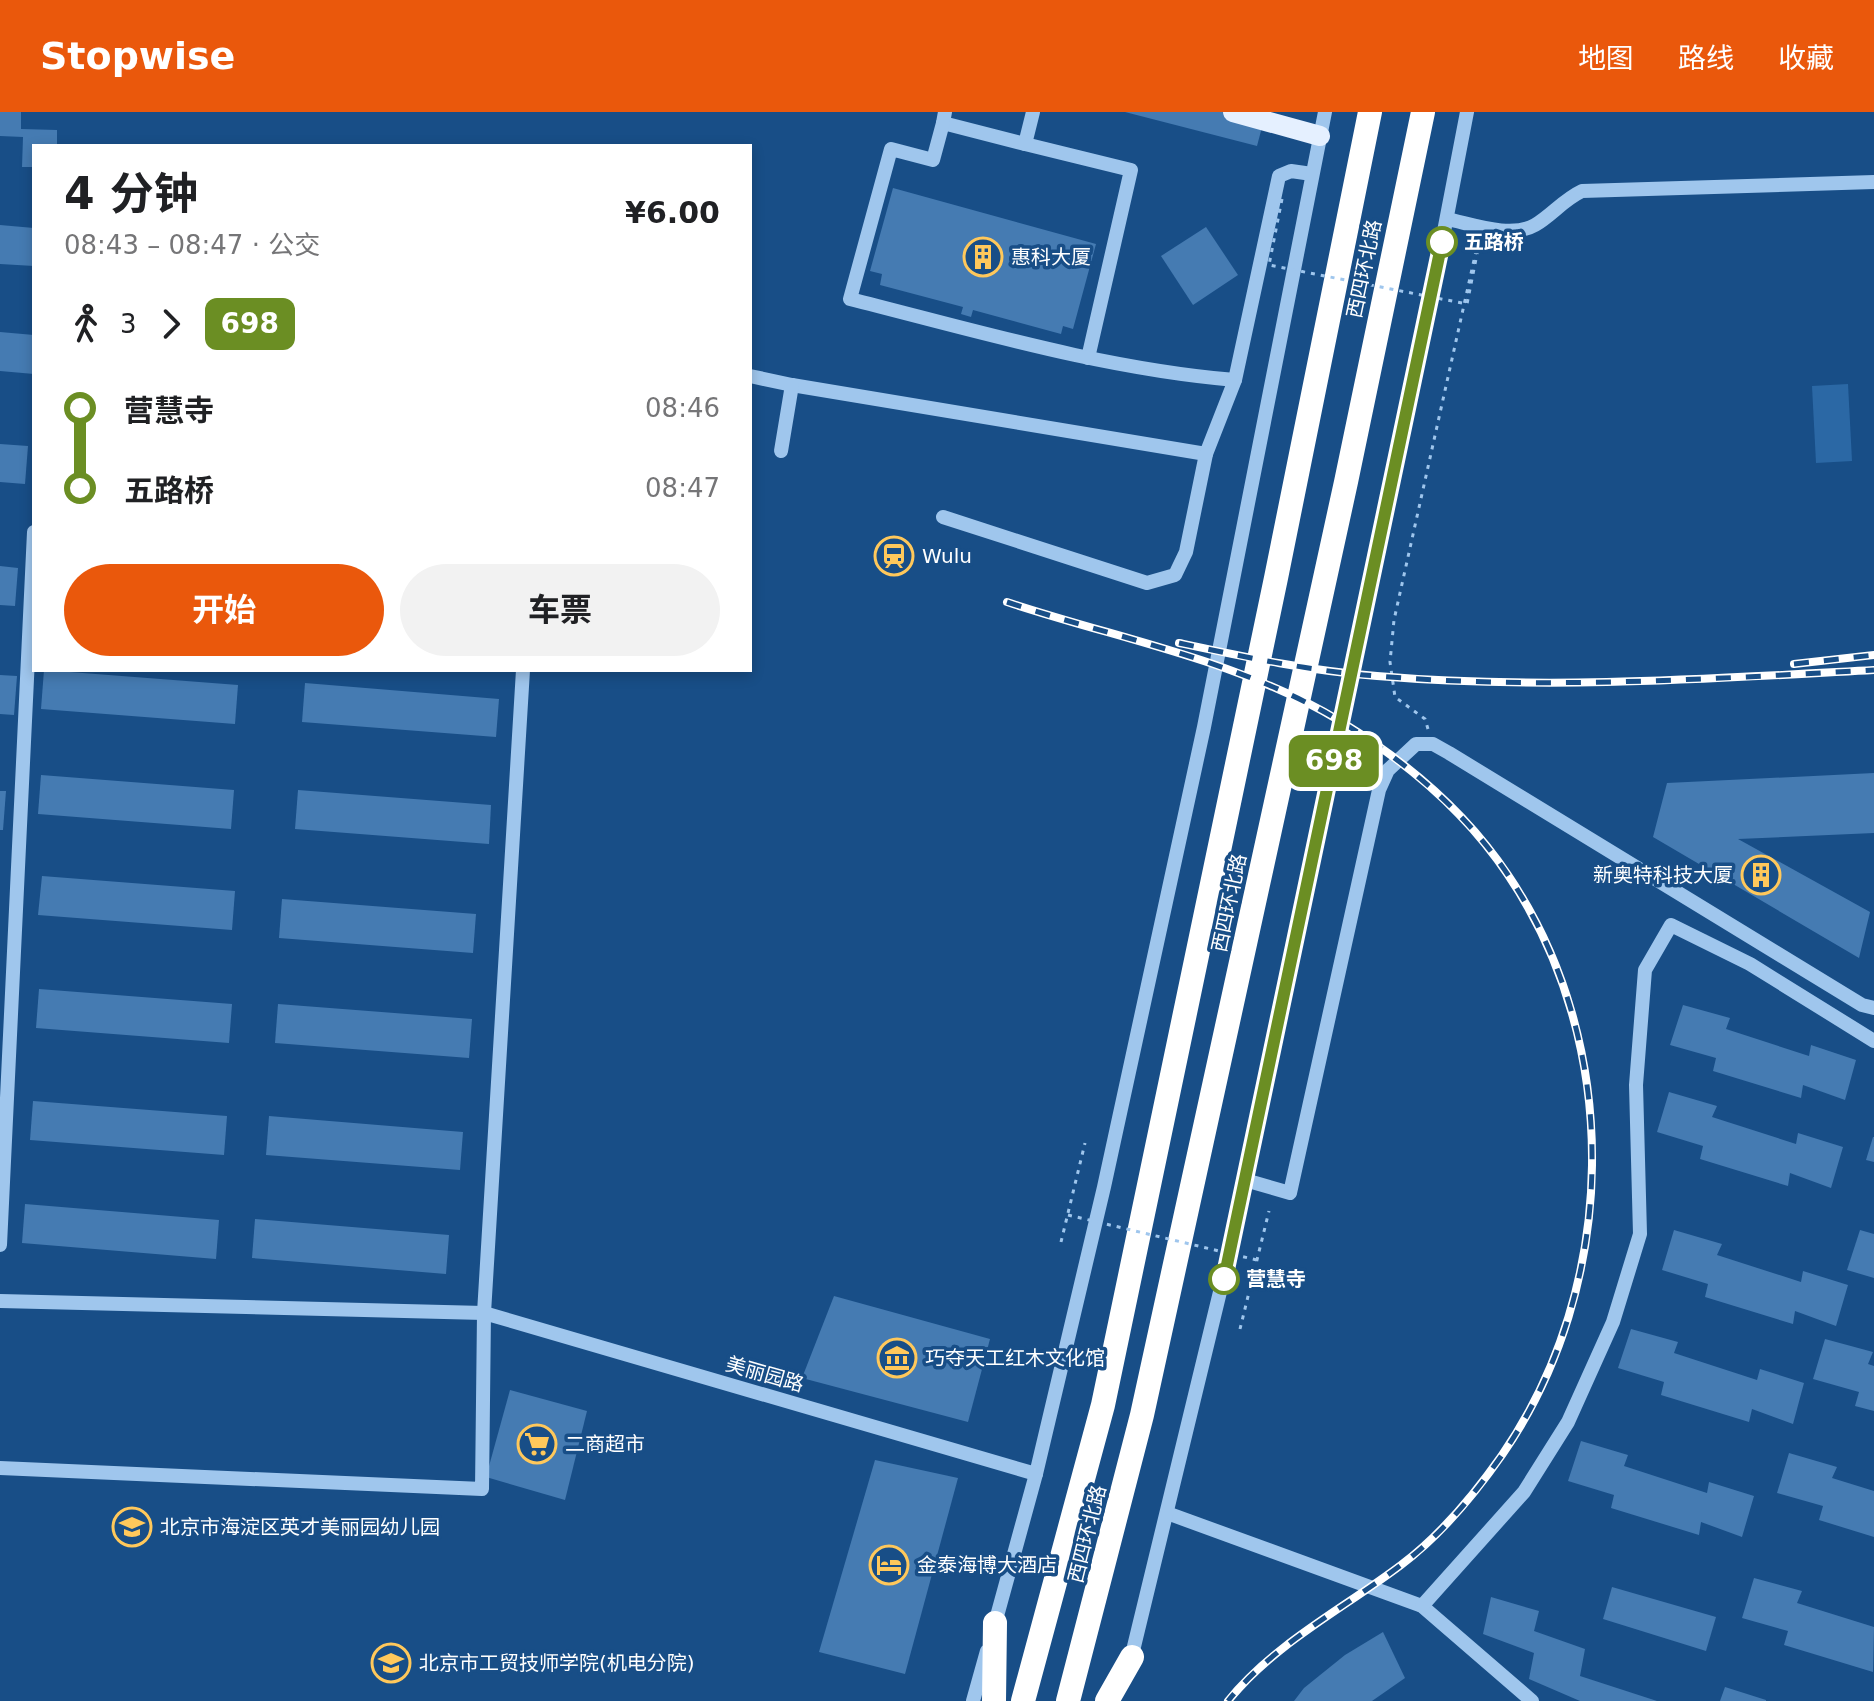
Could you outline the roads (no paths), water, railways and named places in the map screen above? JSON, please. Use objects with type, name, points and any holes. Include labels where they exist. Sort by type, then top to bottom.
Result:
[{"type":"highway","name":"西四环北路","points":[[1023,1701],[1103,1405],[1370,112]]},
{"type":"highway","name":"西四环北路","points":[[1068,1701],[1142,1415],[1346,482],[1423,112]]},
{"type":"highway","points":[[994,1701],[995,1623]]},
{"type":"highway","points":[[1107,1701],[1132,1657]]},
{"type":"main road","points":[[1233,112],[1320,136]]},
{"type":"street","points":[[1025,144],[1033,112]]},
{"type":"street","points":[[973,1701],[1036,1474],[1101,1199],[1204,727],[1325,112]]},
{"type":"street","points":[[1119,1701],[1226,1268],[1467,112]]},
{"type":"street","points":[[1088,358],[1131,170],[1025,144],[944,117],[933,160],[891,149],[850,299],[1088,358],[1191,376],[1235,380]]},
{"type":"street","points":[[943,517],[1147,583],[1175,575],[1186,552],[1206,454],[1235,380],[1279,176],[1291,171],[1312,174]]},
{"type":"street","points":[[1447,219],[1515,232],[1534,226],[1566,199],[1582,191],[1874,182]]},
{"type":"street","points":[[752,376],[1206,454]]},
{"type":"street","points":[[781,451],[792,385]]},
{"type":"street","points":[[0,1245],[32,574]]},
{"type":"street","points":[[0,1468],[482,1489],[484,1313],[523,672]]},
{"type":"street","points":[[1245,1180],[1290,1193],[1379,790],[1388,770],[1416,744],[1433,744],[1862,1005],[1874,1008]]},
{"type":"street","points":[[1422,1606],[1524,1492],[1568,1422],[1613,1322],[1640,1234],[1636,1085],[1645,970],[1671,925],[1750,964],[1874,1041]]},
{"type":"street","name":"美丽园路","points":[[0,1301],[484,1313],[1036,1474]]},
{"type":"street","points":[[1167,1513],[1422,1606],[1532,1701]]},
{"type":"railway","points":[[1007,602],[1220,666],[1301,700],[1364,736],[1432,789],[1491,852],[1508,875],[1546,942],[1572,1014],[1587,1089],[1592,1165],[1586,1242],[1568,1317],[1541,1389],[1502,1455],[1430,1541],[1288,1644],[1228,1701]]},
{"type":"railway","points":[[1179,643],[1327,671],[1439,680],[1626,682],[1874,670]]},
{"type":"railway","points":[[1794,664],[1874,655]]},
{"type":"place","name":"五路桥","points":[[1442,242]]},
{"type":"place","name":"惠科大厦","points":[[983,257]]},
{"type":"place","name":"Wulu","points":[[894,556]]},
{"type":"place","name":"新奥特科技大厦","points":[[1761,875]]},
{"type":"place","name":"营慧寺","points":[[1224,1279]]},
{"type":"place","name":"巧夺天工红木文化馆","points":[[897,1358]]},
{"type":"place","name":"二商超市","points":[[537,1444]]},
{"type":"place","name":"北京市海淀区英才美丽园幼儿园","points":[[132,1527]]},
{"type":"place","name":"金泰海博大酒店","points":[[889,1565]]},
{"type":"place","name":"北京市工贸技师学院(机电分院)","points":[[391,1663]]}]
